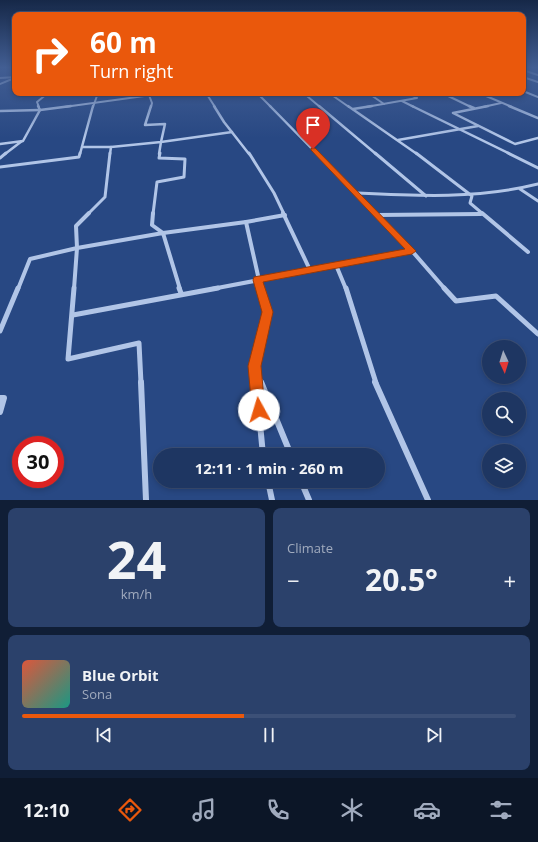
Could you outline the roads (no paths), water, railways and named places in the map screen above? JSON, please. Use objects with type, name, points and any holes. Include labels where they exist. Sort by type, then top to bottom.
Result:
[{"type":"street","points":[[526,92],[538,97]]},
{"type":"street","points":[[0,158],[23,141],[40,110],[37,102],[44,96]]},
{"type":"street","points":[[0,167],[79,157],[97,96]]},
{"type":"street","points":[[0,112],[40,110],[142,96]]},
{"type":"street","points":[[149,96],[152,103],[145,125],[165,124],[159,158],[185,159],[184,177],[157,182],[152,225],[163,234],[181,294]]},
{"type":"street","points":[[208,96],[224,122],[246,149],[274,193],[310,270]]},
{"type":"street","points":[[260,96],[412,251],[456,301],[496,296],[538,334]]},
{"type":"street","points":[[307,96],[426,196]]},
{"type":"street","points":[[333,96],[398,140],[472,196]]},
{"type":"street","points":[[372,96],[384,104]]},
{"type":"street","points":[[352,109],[417,98],[413,96]]},
{"type":"street","points":[[448,96],[474,108]]},
{"type":"street","points":[[486,96],[538,118]]},
{"type":"street","points":[[402,101],[538,168]]},
{"type":"street","points":[[501,103],[453,113],[515,144],[538,138]]},
{"type":"street","points":[[398,140],[478,126]]},
{"type":"street","points":[[83,147],[111,147],[161,142],[232,132]]},
{"type":"street","points":[[0,144],[23,141]]},
{"type":"street","points":[[111,147],[106,196],[76,226],[77,248],[73,315],[68,358],[139,343],[146,500]]},
{"type":"street","points":[[356,193],[472,196],[520,189],[538,184]]},
{"type":"street","points":[[520,189],[538,201]]},
{"type":"street","points":[[472,196],[470,203],[528,252]]},
{"type":"street","points":[[377,215],[482,214]]},
{"type":"street","points":[[0,331],[30,258],[77,248],[285,215]]},
{"type":"street","points":[[246,222],[258,280],[267,312],[254,366],[262,448]]},
{"type":"street","points":[[73,315],[412,251]]},
{"type":"street","points":[[336,265],[346,287],[372,374],[428,500]]},
{"type":"street","points":[[254,366],[288,448]]},
{"type":"street","points":[[0,398],[4,398],[0,412]]},
{"type":"street","points":[[269,488],[272,500]]},
{"type":"street","points":[[305,488],[309,500]]}]
